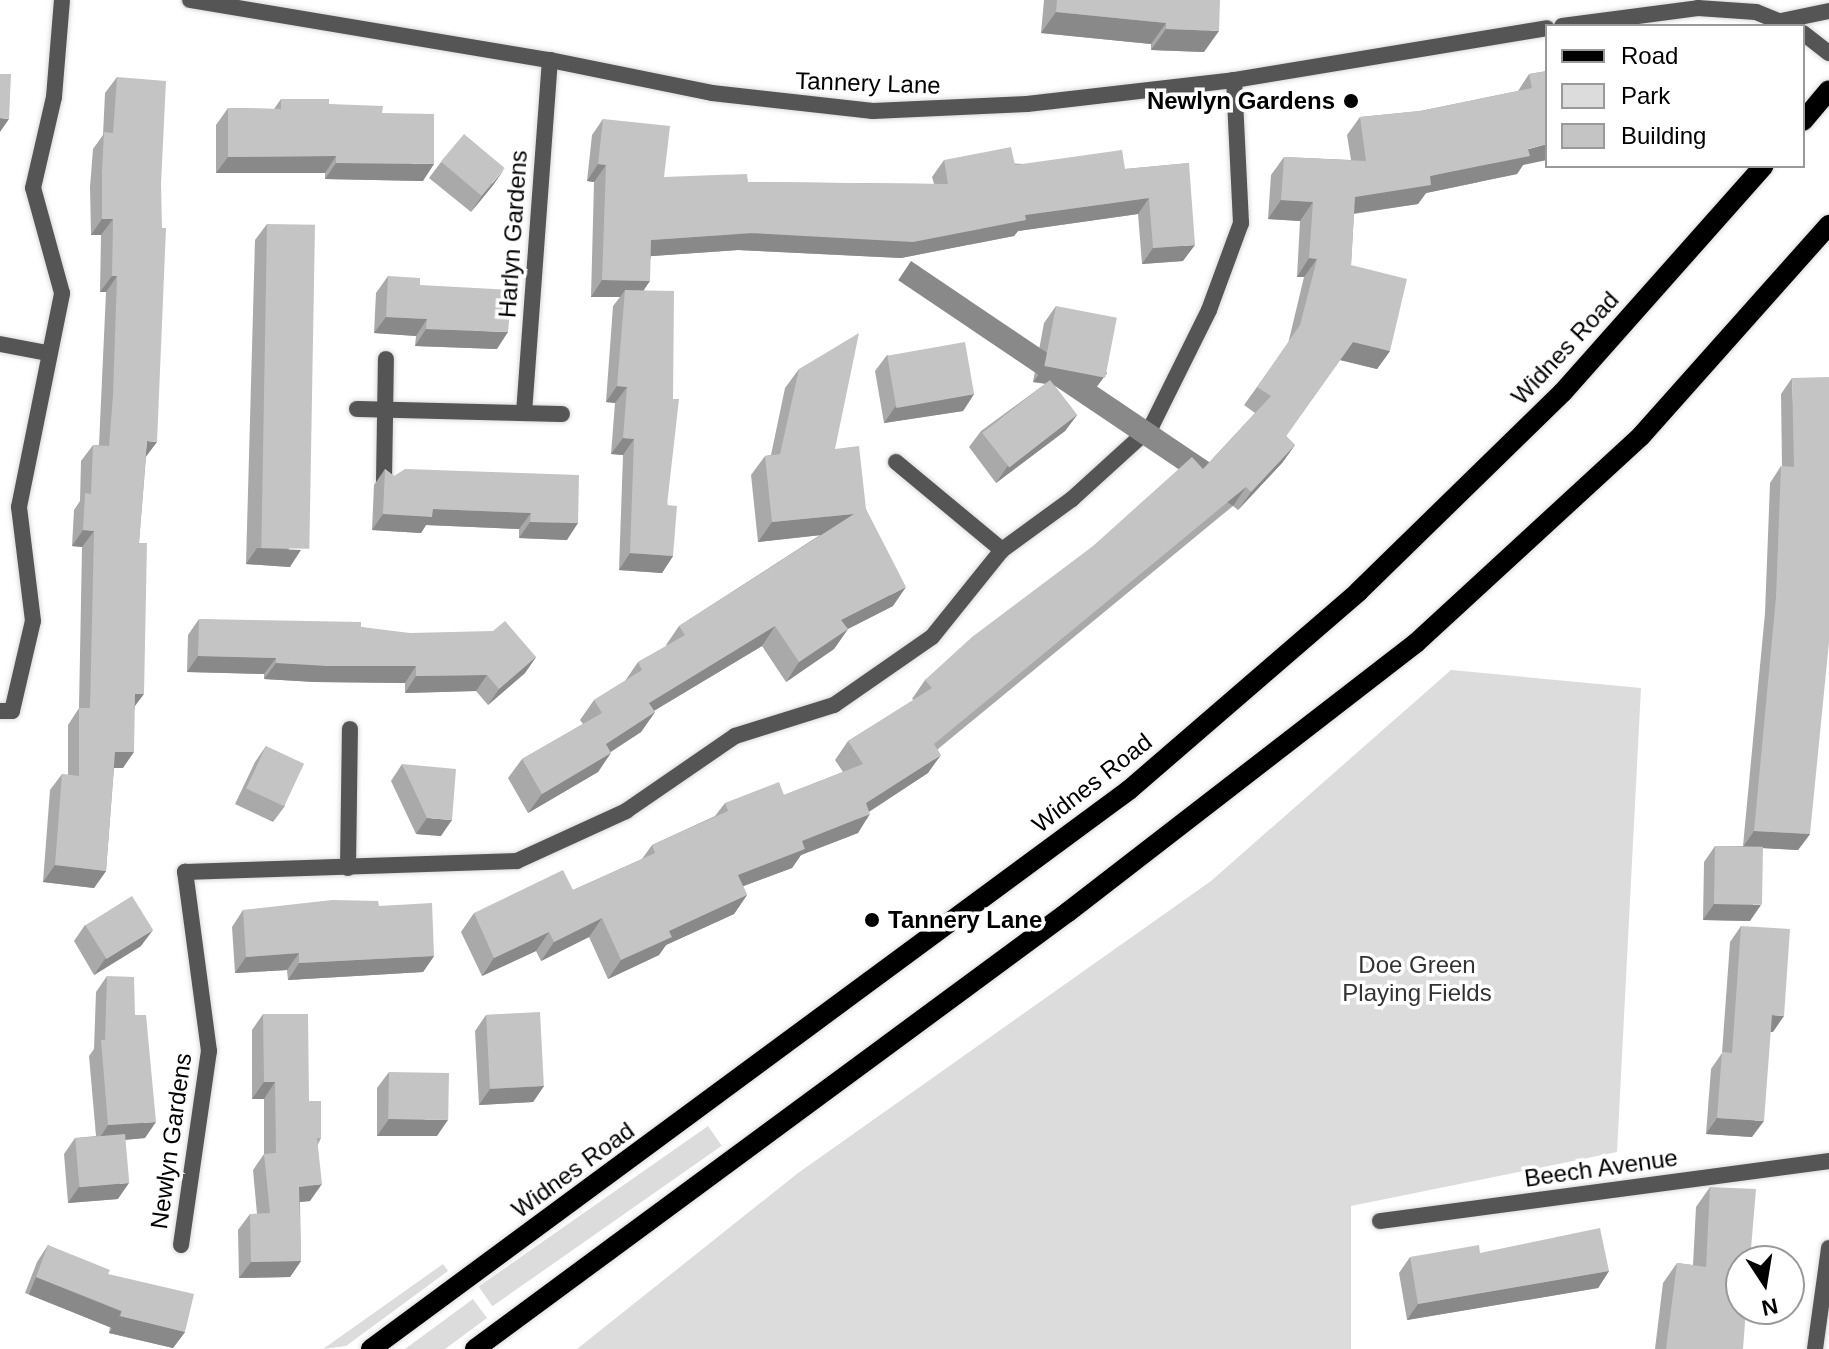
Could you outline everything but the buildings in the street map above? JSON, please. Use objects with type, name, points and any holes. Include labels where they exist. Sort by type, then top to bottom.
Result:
[{"type":"main road","points":[[1805,119],[1829,90]]},
{"type":"main road","name":"Widnes Road","points":[[371,1349],[1141,780],[1358,592],[1563,392],[1762,168]]},
{"type":"main road","points":[[475,1349],[1068,912],[1416,643],[1641,436],[1829,225]]},
{"type":"street","points":[[0,711],[12,711],[33,621],[19,507],[47,353],[62,293],[33,188],[54,97],[62,0]]},
{"type":"street","name":"Tannery Lane","points":[[190,0],[550,60],[712,93],[873,111],[1027,104],[1234,80],[1545,28]]},
{"type":"street","points":[[1577,24],[1698,8],[1756,12],[1786,23],[1829,11]]},
{"type":"street","points":[[1805,35],[1829,53]]},
{"type":"street","name":"Harlyn Gardens","points":[[524,413],[550,60]]},
{"type":"street","name":"Newlyn Gardens","points":[[181,1245],[209,1051],[185,872],[517,861],[626,811],[735,736],[846,697],[932,637],[1002,550],[1072,499],[1151,427],[1209,310],[1241,223],[1234,80]]},
{"type":"street","points":[[0,344],[47,353]]},
{"type":"street","points":[[384,481],[386,359]]},
{"type":"street","points":[[357,409],[562,414]]},
{"type":"street","points":[[896,462],[1002,550]]},
{"type":"street","points":[[348,868],[350,729]]},
{"type":"street","name":"Beech Avenue","points":[[1380,1221],[1829,1161]]},
{"type":"street","points":[[1815,1349],[1829,1248]]},
{"type":"green space","name":"Doe Green Playing Fields","points":[[1451,670],[1641,688],[1617,1152],[1351,1206],[1351,1349],[577,1349],[798,1173],[1211,881]]},
{"type":"green space","points":[[708,1126],[722,1146],[492,1306],[479,1287]]},
{"type":"green space","points":[[443,1264],[448,1271],[346,1346],[323,1349]]},
{"type":"green space","points":[[473,1299],[487,1318],[445,1349],[405,1349]]},
{"type":"place","name":"Newlyn Gardens","points":[[1351,101]]},
{"type":"place","name":"Tannery Lane","points":[[872,920]]}]
